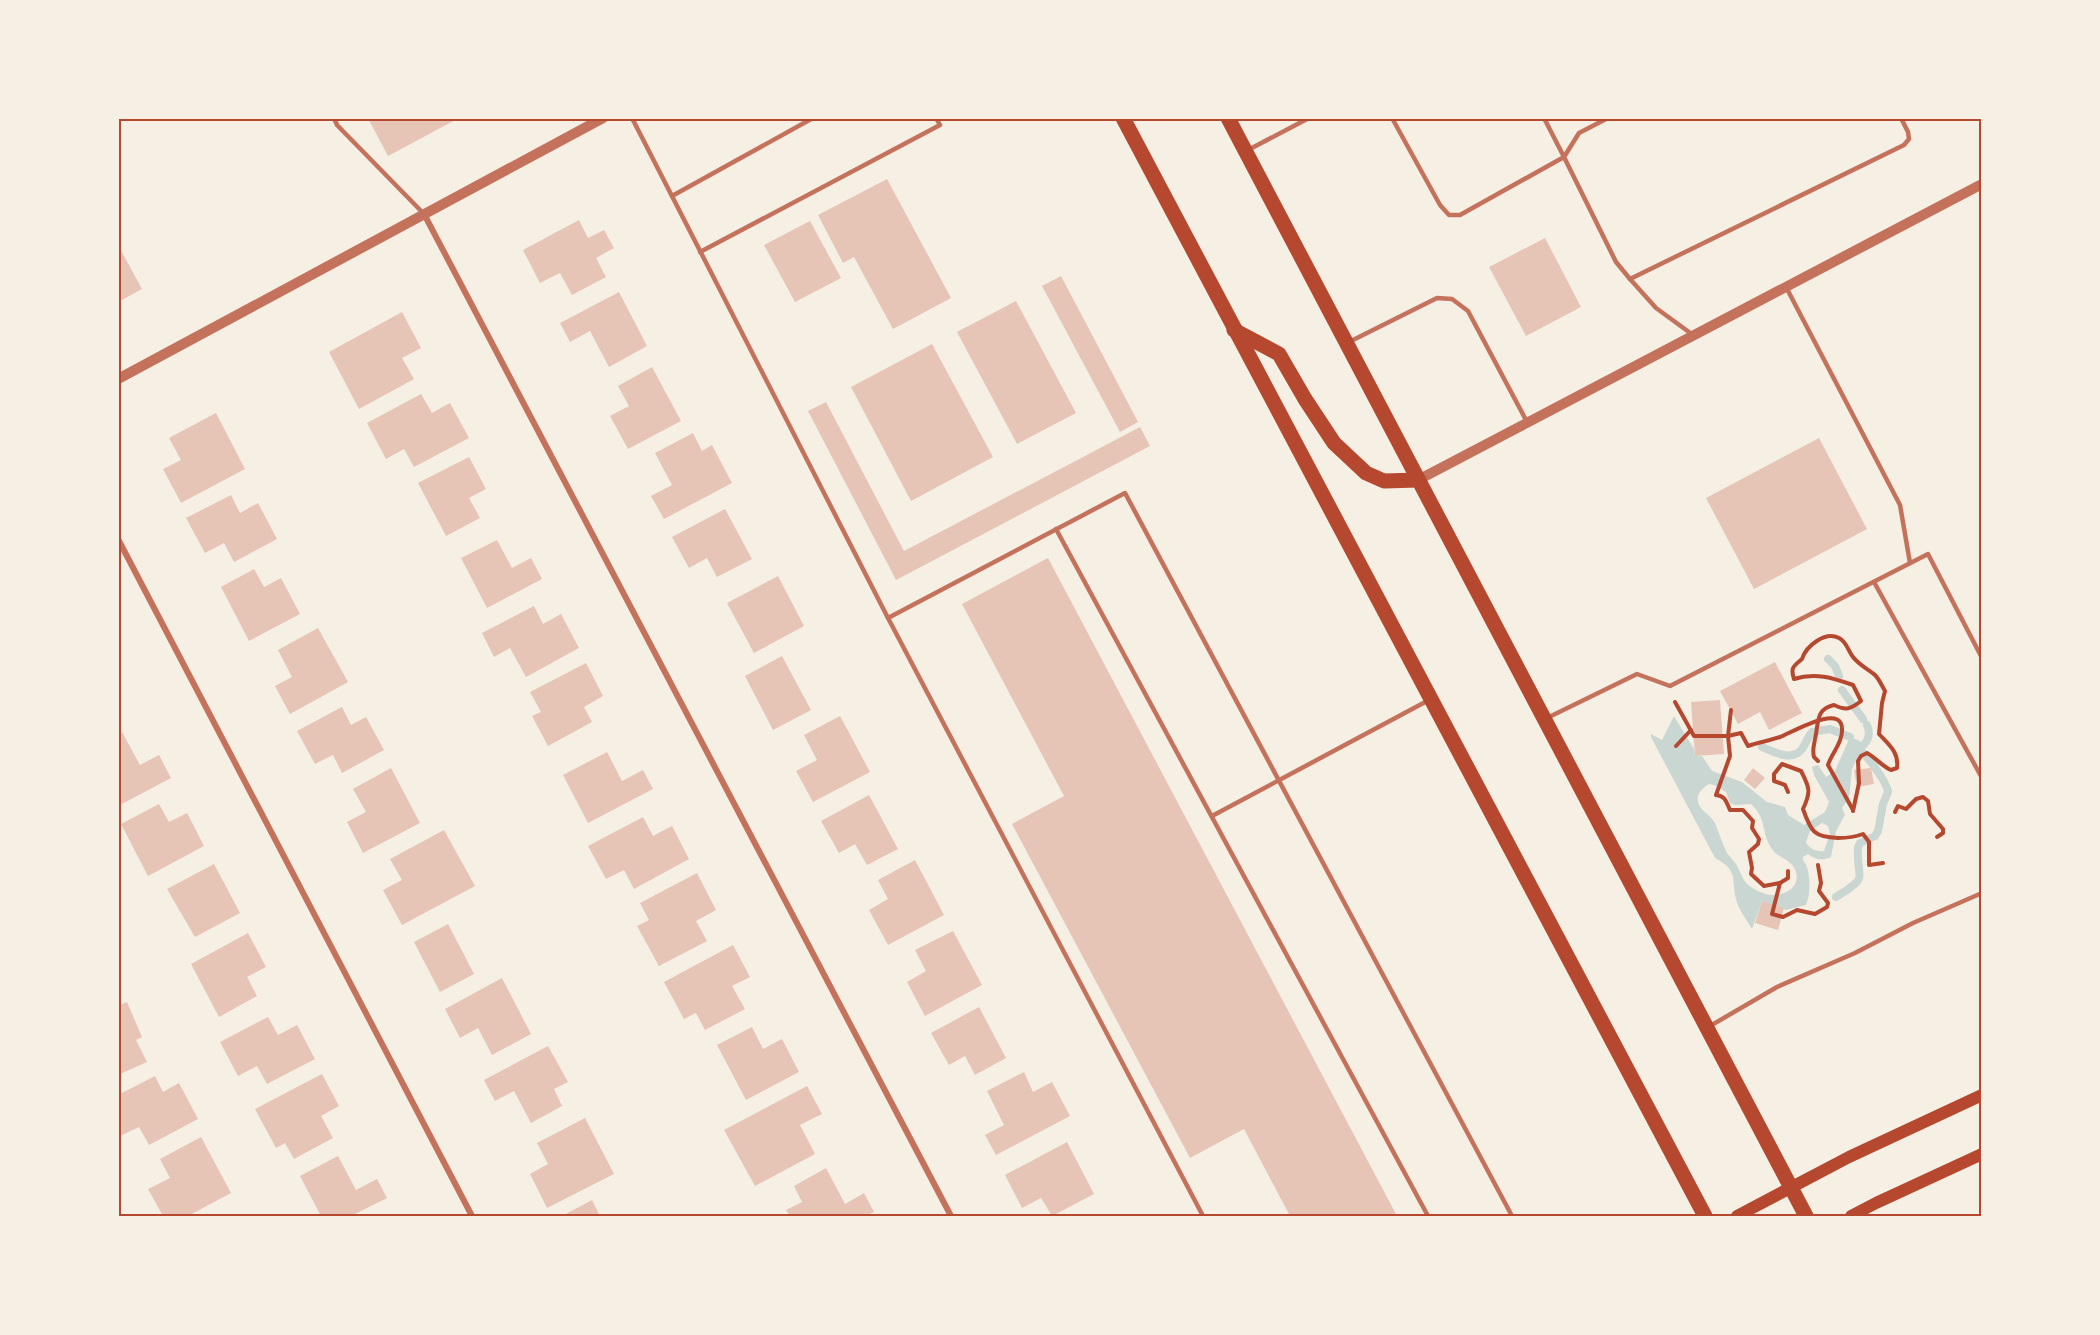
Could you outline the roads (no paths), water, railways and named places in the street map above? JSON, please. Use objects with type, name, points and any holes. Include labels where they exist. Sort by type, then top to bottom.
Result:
[{"type":"main road","points":[[1123,118],[1705,1216]]},
{"type":"main road","points":[[1228,118],[1806,1216]]},
{"type":"main road","points":[[1234,330],[1279,354],[1305,399],[1334,442],[1366,473],[1384,481],[1418,480]]},
{"type":"main road","points":[[1737,1216],[1849,1157],[1982,1095]]},
{"type":"main road","points":[[1851,1216],[1982,1154]]},
{"type":"street","points":[[118,379],[600,119]]},
{"type":"street","points":[[1418,480],[1982,184]]},
{"type":"street","points":[[424,214],[951,1216]]},
{"type":"street","points":[[118,539],[472,1216]]},
{"type":"lane","points":[[334,118],[337,125],[424,214]]},
{"type":"lane","points":[[632,118],[888,618],[1203,1216]]},
{"type":"lane","points":[[672,196],[813,118]]},
{"type":"lane","points":[[700,252],[940,125],[936,118]]},
{"type":"lane","points":[[1245,152],[1309,118]]},
{"type":"lane","points":[[1392,118],[1440,205],[1449,215],[1460,215],[1564,157],[1579,134],[1608,118]]},
{"type":"lane","points":[[1544,118],[1616,262],[1656,308],[1693,335]]},
{"type":"lane","points":[[1630,279],[1904,145],[1909,139],[1901,118]]},
{"type":"lane","points":[[1786,287],[1900,505],[1910,563]]},
{"type":"lane","points":[[1347,344],[1437,298],[1452,299],[1468,311],[1527,423]]},
{"type":"lane","points":[[888,618],[1125,493],[1512,1216]]},
{"type":"lane","points":[[1056,529],[1428,1216]]},
{"type":"lane","points":[[1545,719],[1637,674],[1670,686],[1928,554],[1982,658]]},
{"type":"lane","points":[[1874,582],[1982,778]]},
{"type":"lane","points":[[1212,816],[1431,699]]},
{"type":"lane","points":[[1707,1027],[1777,987],[1982,893]]},
{"type":"waterway","points":[[1828,659],[1835,666],[1839,676]]},
{"type":"waterway","points":[[1842,690],[1863,719]]},
{"type":"waterway","points":[[1836,897],[1858,881],[1858,847],[1860,843],[1875,836],[1878,831],[1883,804],[1888,792],[1876,768],[1858,748],[1868,739],[1867,725]]},
{"type":"waterway","points":[[1762,747],[1783,755],[1793,755],[1802,749],[1812,732],[1830,729],[1850,737]]}]
